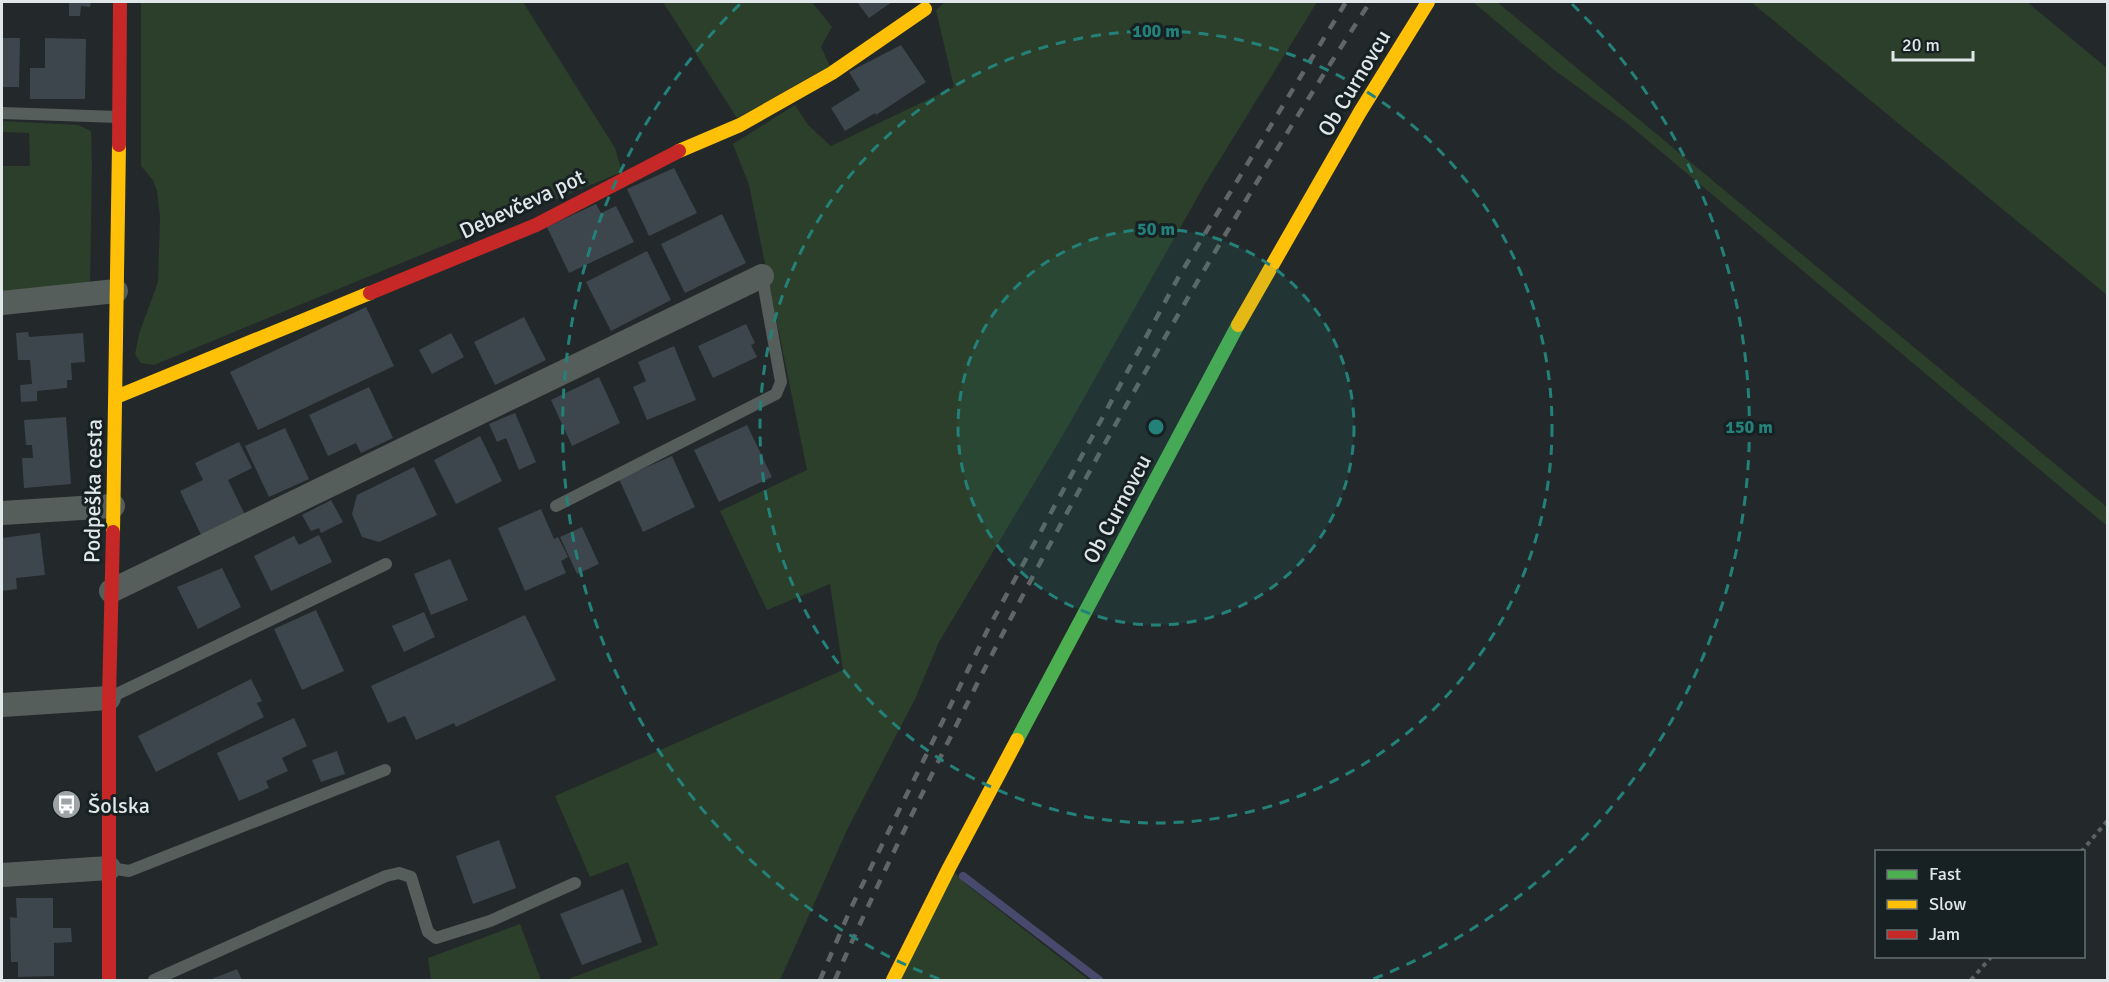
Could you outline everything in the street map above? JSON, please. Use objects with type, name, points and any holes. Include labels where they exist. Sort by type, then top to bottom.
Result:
[{"type":"street","name":"Podpeška cesta","points":[[109,981],[109,698],[116,397],[120,2]]},
{"type":"street","name":"Ob Curnovcu","points":[[893,981],[950,868],[1213,370],[1360,112],[1428,2]]},
{"type":"street","name":"Debevčeva pot","points":[[116,397],[536,225],[687,147],[740,125],[832,74],[925,9]]},
{"type":"street","points":[[111,591],[762,276]]},
{"type":"street","points":[[2,303],[116,291]]},
{"type":"street","points":[[2,513],[113,506]]},
{"type":"street","points":[[2,705],[109,698]]},
{"type":"street","points":[[2,875],[109,868]]},
{"type":"lane","points":[[2,113],[119,117]]},
{"type":"lane","points":[[556,506],[776,394],[781,382],[762,276]]},
{"type":"lane","points":[[109,698],[386,564]]},
{"type":"lane","points":[[109,868],[129,871],[385,770]]},
{"type":"lane","points":[[154,981],[386,876],[399,873],[411,877],[428,932],[436,938],[490,921],[574,883]]},
{"type":"path","points":[[2083,850],[2108,820]]},
{"type":"path","points":[[1971,981],[1991,958]]},
{"type":"green space","points":[[141,2],[523,2],[615,148],[622,172],[154,365],[141,363],[135,354],[139,334],[158,282],[160,217],[157,191],[153,180],[141,166]]},
{"type":"green space","points":[[663,2],[812,2],[832,27],[821,47],[830,66],[737,118]]},
{"type":"green space","points":[[945,2],[1317,2],[1206,182],[1063,435],[939,642],[915,699],[847,830],[780,980],[566,980],[658,945],[628,862],[590,877],[555,796],[843,670],[830,584],[767,610],[720,511],[807,470],[749,185],[733,144],[795,105],[808,125],[831,146],[954,87],[936,10]]},
{"type":"green space","points":[[1473,2],[1497,2],[2107,507],[2107,526],[1628,124],[1553,69]]},
{"type":"green space","points":[[1751,2],[2027,2],[2107,68],[2107,295]]},
{"type":"green space","points":[[2,121],[78,125],[91,131],[90,286],[2,298],[2,166],[30,166],[29,133],[2,132]]},
{"type":"green space","points":[[954,872],[967,885],[1089,980],[897,980]]},
{"type":"green space","points":[[520,924],[541,980],[431,980],[428,958]]},
{"type":"building","points":[[69,2],[91,2],[90,7],[81,6],[80,16],[69,16]]},
{"type":"building","points":[[857,2],[892,2],[869,18]]},
{"type":"building","points":[[2,38],[20,38],[19,87],[2,87]]},
{"type":"building","points":[[45,38],[86,39],[85,99],[30,99],[30,68],[45,68]]},
{"type":"building","points":[[901,45],[926,82],[876,115],[875,113],[845,131],[831,108],[860,90],[849,72]]},
{"type":"building","points":[[674,168],[697,213],[649,236],[627,189]]},
{"type":"building","points":[[596,204],[601,213],[616,206],[634,242],[569,273],[547,227]]},
{"type":"building","points":[[722,214],[746,263],[685,293],[661,244]]},
{"type":"building","points":[[647,251],[671,300],[611,331],[586,282]]},
{"type":"building","points":[[366,307],[394,366],[258,430],[230,372]]},
{"type":"building","points":[[524,317],[546,360],[495,385],[474,342]]},
{"type":"building","points":[[746,324],[755,343],[751,345],[757,357],[713,378],[698,346]]},
{"type":"building","points":[[28,332],[29,337],[83,333],[85,362],[71,363],[72,380],[67,380],[67,388],[37,391],[37,401],[21,402],[20,385],[32,384],[30,360],[18,360],[16,333]]},
{"type":"building","points":[[451,333],[464,357],[432,374],[419,350]]},
{"type":"building","points":[[674,346],[696,400],[647,420],[633,387],[646,381],[638,362]]},
{"type":"building","points":[[599,377],[620,423],[572,446],[551,400]]},
{"type":"building","points":[[369,387],[393,438],[361,453],[356,443],[328,456],[309,415]]},
{"type":"building","points":[[515,413],[536,462],[519,470],[506,438],[497,442],[489,424]]},
{"type":"building","points":[[66,417],[71,484],[24,488],[22,458],[33,458],[32,445],[26,445],[24,420]]},
{"type":"building","points":[[747,425],[772,477],[719,502],[694,450]]},
{"type":"building","points":[[285,428],[309,479],[269,497],[245,446]]},
{"type":"building","points":[[480,436],[502,481],[456,504],[434,460]]},
{"type":"building","points":[[239,442],[252,468],[228,480],[247,519],[204,541],[180,491],[203,480],[195,463]]},
{"type":"building","points":[[672,456],[695,507],[643,532],[619,479]]},
{"type":"building","points":[[414,467],[437,515],[379,542],[362,537],[352,514],[357,495]]},
{"type":"building","points":[[331,500],[343,522],[321,533],[319,528],[311,531],[302,515]]},
{"type":"building","points":[[541,509],[554,539],[558,537],[568,557],[561,561],[566,573],[525,591],[498,528]]},
{"type":"building","points":[[582,527],[599,564],[577,574],[560,537]]},
{"type":"building","points":[[40,533],[45,575],[16,578],[17,589],[2,591],[2,538]]},
{"type":"building","points":[[319,535],[332,562],[271,591],[254,556],[294,536],[299,545]]},
{"type":"building","points":[[450,559],[468,600],[431,615],[414,574]]},
{"type":"building","points":[[222,568],[241,607],[198,629],[177,587]]},
{"type":"building","points":[[316,610],[344,671],[302,690],[274,629]]},
{"type":"building","points":[[424,612],[435,637],[404,652],[392,626]]},
{"type":"building","points":[[525,615],[556,680],[456,727],[454,723],[416,740],[405,716],[388,723],[371,686]]},
{"type":"building","points":[[251,679],[262,701],[257,703],[264,717],[156,772],[138,736]]},
{"type":"building","points":[[294,718],[307,746],[282,758],[288,771],[266,781],[269,788],[239,801],[217,753]]},
{"type":"building","points":[[337,751],[345,774],[321,782],[312,760]]},
{"type":"building","points":[[499,840],[516,888],[473,904],[456,856]]},
{"type":"building","points":[[623,889],[642,942],[582,965],[560,914]]},
{"type":"building","points":[[16,898],[53,898],[53,928],[71,928],[72,942],[54,943],[54,976],[18,977],[18,962],[11,962],[10,917],[17,918]]},
{"type":"building","points":[[237,969],[242,980],[209,980]]},
{"type":"waterway","points":[[963,876],[1099,980]]},
{"type":"railway","points":[[820,980],[851,908],[988,629],[1178,278],[1346,2]]},
{"type":"railway","points":[[835,980],[888,864],[983,672],[1120,416],[1267,165],[1370,2]]},
{"type":"traffic: fast","points":[[1017,740],[1238,325]]},
{"type":"traffic: slow","points":[[1238,325],[1360,112],[1428,2]]},
{"type":"traffic: slow","points":[[679,151],[740,125],[832,73],[925,9]]},
{"type":"traffic: slow","points":[[113,532],[119,145]]},
{"type":"traffic: slow","points":[[116,397],[370,293]]},
{"type":"traffic: slow","points":[[893,980],[1017,740]]},
{"type":"traffic: jam","points":[[119,145],[120,2]]},
{"type":"traffic: jam","points":[[370,293],[536,225],[679,151]]},
{"type":"traffic: jam","points":[[109,980],[109,698],[113,532]]},
{"type":"place","name":"Šolska","points":[[67,805]]}]
